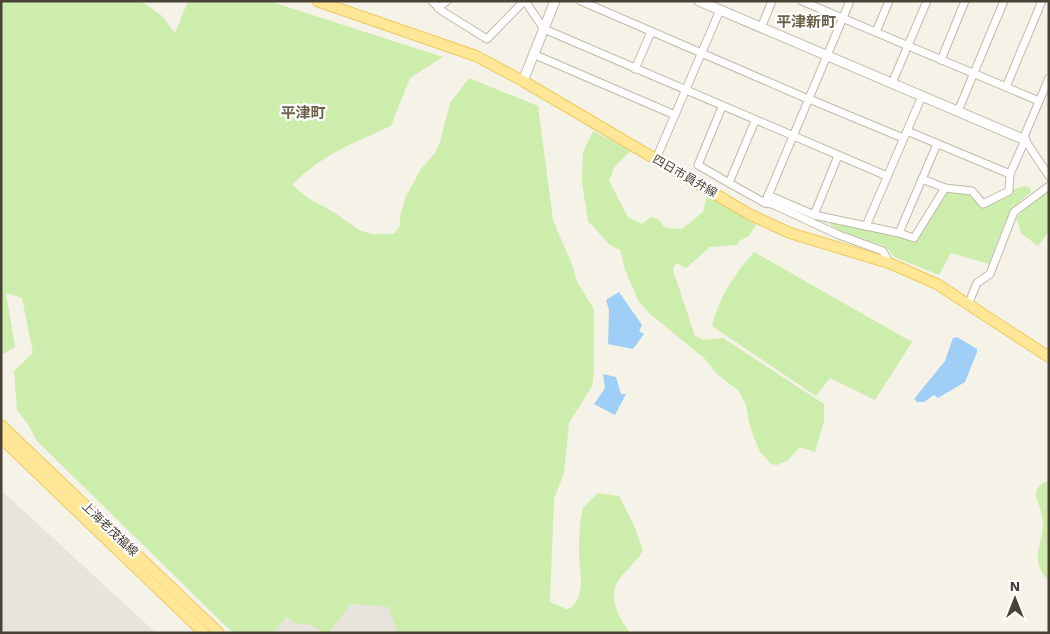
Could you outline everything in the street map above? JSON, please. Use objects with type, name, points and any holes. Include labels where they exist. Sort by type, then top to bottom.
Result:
[{"type":"main road","name":"四日市員弁線","points":[[317,1],[476,56],[523,81],[749,214],[790,232],[889,263],[936,284],[1049,357]]},
{"type":"main road","name":"上海老茂福線","points":[[1,426],[219,633]]},
{"type":"main road","name":"上海老茂福線","points":[[1,438],[204,633]]},
{"type":"street","points":[[432,1],[438,8],[486,39],[524,1],[544,29],[722,107],[887,176]]},
{"type":"street","points":[[438,8],[447,1]]},
{"type":"street","points":[[523,81],[555,1]]},
{"type":"street","points":[[581,1],[903,138]]},
{"type":"street","points":[[699,1],[1024,139],[1049,176]]},
{"type":"street","points":[[761,28],[772,1]]},
{"type":"street","points":[[766,199],[850,1]]},
{"type":"street","points":[[876,32],[889,1]]},
{"type":"street","points":[[892,84],[927,1]]},
{"type":"street","points":[[940,60],[965,1]]},
{"type":"street","points":[[958,111],[1004,1]]},
{"type":"street","points":[[1006,87],[1042,1]]},
{"type":"street","points":[[808,2],[1039,101]]},
{"type":"street","points":[[656,160],[720,10]]},
{"type":"street","points":[[636,69],[651,32]]},
{"type":"street","points":[[534,54],[676,115]]},
{"type":"street","points":[[922,179],[945,188],[972,192],[983,204],[1009,191],[1010,174],[1039,101],[1046,92],[1049,78]]},
{"type":"street","points":[[866,226],[922,96]]},
{"type":"street","points":[[722,107],[698,165],[729,184],[766,199],[814,215],[899,233],[914,238],[945,188]]},
{"type":"street","points":[[729,184],[755,121]]},
{"type":"street","points":[[907,131],[1010,174]]},
{"type":"street","points":[[899,233],[937,144]]},
{"type":"street","points":[[814,215],[838,156]]},
{"type":"street","points":[[968,305],[977,283],[990,274],[1014,212],[1049,186]]},
{"type":"street","points":[[766,199],[772,204],[839,235],[883,251],[889,263]]},
{"type":"shaded area","points":[[1,490],[156,633],[1,633]]},
{"type":"shaded area","points":[[351,604],[388,607],[398,633],[329,633]]},
{"type":"shaded area","points":[[286,617],[294,623],[311,625],[324,633],[274,633]]},
{"type":"green space","points":[[1,1],[141,1],[161,15],[175,33],[188,1],[269,1],[443,57],[410,78],[391,126],[326,157],[292,185],[308,198],[335,213],[361,231],[372,234],[394,234],[400,226],[400,216],[406,196],[421,169],[435,153],[440,142],[450,103],[469,78],[538,106],[553,220],[573,267],[577,282],[594,309],[594,370],[592,386],[569,423],[564,473],[554,499],[550,602],[566,609],[571,608],[579,596],[581,584],[580,532],[583,508],[598,493],[619,496],[634,525],[643,550],[638,559],[618,581],[615,588],[614,602],[616,608],[622,622],[630,633],[398,633],[388,607],[351,604],[329,633],[324,633],[311,625],[294,623],[286,617],[274,633],[233,633],[37,441],[28,424],[17,410],[14,371],[33,353],[22,298],[6,293],[15,347],[1,355]]},
{"type":"green space","points":[[593,131],[631,151],[615,166],[609,181],[628,217],[642,224],[651,217],[658,220],[666,228],[682,229],[703,212],[707,194],[757,223],[749,236],[739,241],[737,245],[710,247],[686,268],[676,263],[673,270],[695,336],[704,340],[723,338],[824,404],[824,421],[815,452],[800,447],[787,461],[777,465],[771,464],[760,452],[750,427],[746,405],[739,391],[717,374],[704,358],[650,314],[639,302],[625,270],[620,250],[610,245],[588,221],[582,183],[583,152]]},
{"type":"green space","points":[[1025,186],[1030,188],[1031,192],[1022,199],[1009,216],[989,264],[951,253],[939,275],[894,257],[885,246],[841,232],[827,222],[914,238],[945,188],[969,195],[983,207],[1014,189]]},
{"type":"green space","points":[[1049,186],[1049,231],[1038,246],[1022,234],[1016,218]]},
{"type":"green space","points":[[754,252],[912,342],[875,400],[830,378],[816,396],[712,326],[719,304],[728,286]]},
{"type":"green space","points":[[1049,480],[1049,582],[1039,567],[1038,554],[1043,525],[1042,513],[1035,494],[1040,485]]},
{"type":"water","points":[[619,292],[642,325],[639,331],[644,334],[633,349],[608,344],[609,310],[606,300]]},
{"type":"water","points":[[957,337],[977,349],[965,382],[938,398],[934,395],[924,402],[917,402],[914,399],[945,361],[953,338]]},
{"type":"water","points":[[603,374],[616,377],[621,394],[626,394],[615,415],[594,404],[605,388]]},
{"type":"district","name":"平津新町","points":[[806,22]]},
{"type":"district","name":"平津町","points":[[303,113]]}]
